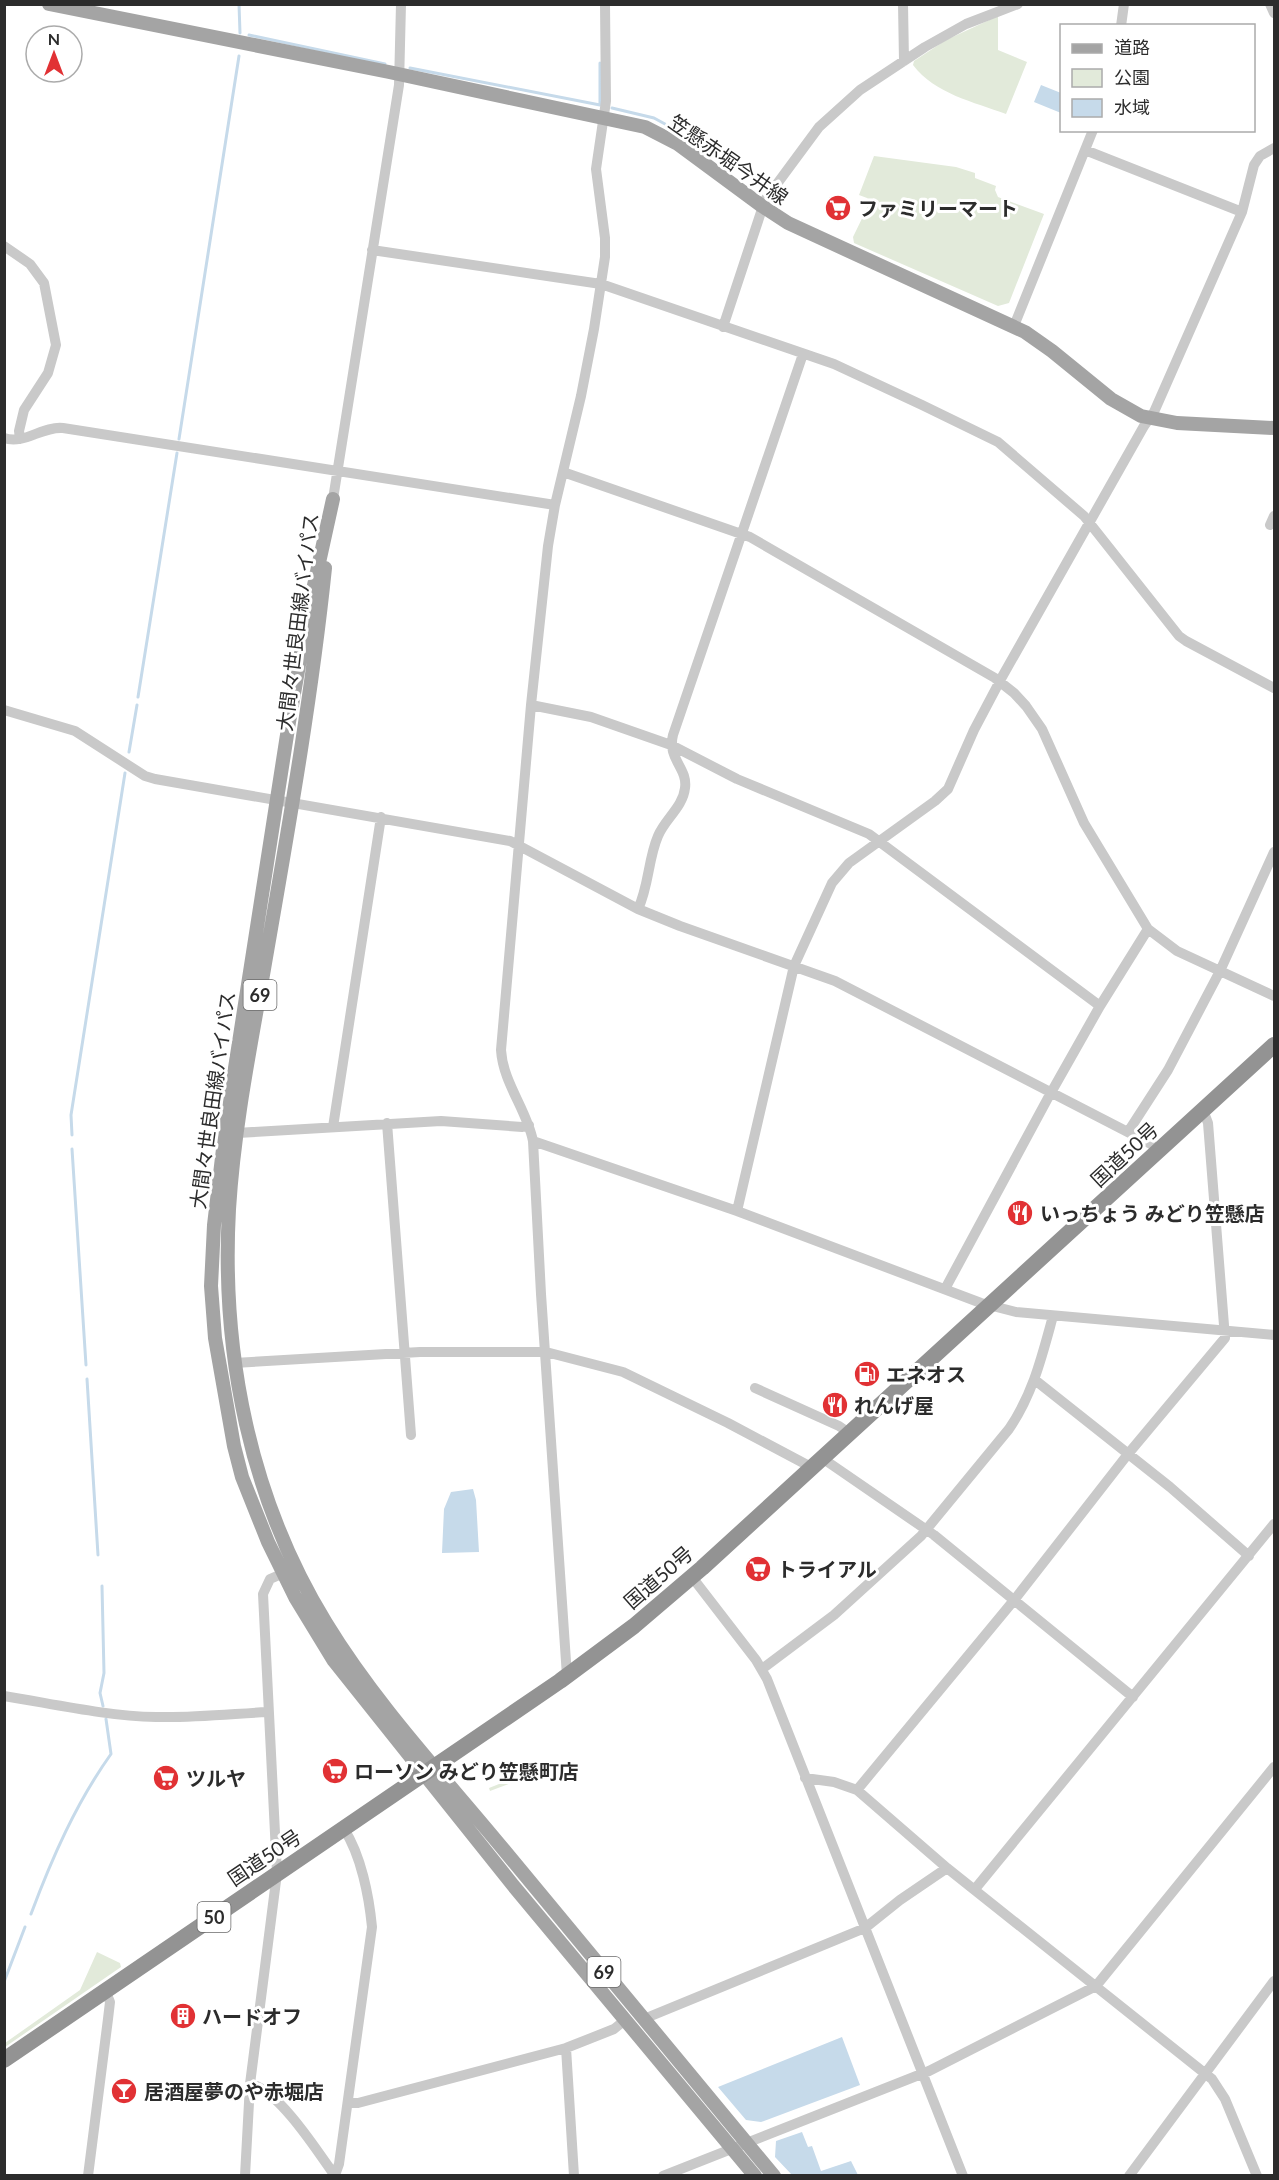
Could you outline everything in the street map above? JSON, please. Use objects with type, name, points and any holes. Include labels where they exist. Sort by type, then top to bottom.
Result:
[{"type":"highway","name":"国道50号","points":[[4,2060],[567,1676],[634,1626],[692,1577],[1275,1045]]},
{"type":"main road","name":"笠懸赤堀今井線","points":[[49,4],[96,9],[645,127],[667,137],[762,206],[802,231],[1014,326],[1052,351],[1111,399],[1132,412],[1177,423],[1275,428]]},
{"type":"main road","name":"大間々世良田線バイパス","points":[[333,499],[309,608],[277,799],[225,1132],[214,1225],[211,1286],[215,1338],[234,1446],[255,1511],[314,1631],[334,1661],[645,2021],[774,2175]]},
{"type":"main road","name":"大間々世良田線バイパス","points":[[333,499],[320,614],[293,802],[237,1133],[230,1209],[229,1311],[234,1362],[248,1438],[277,1526],[296,1569],[326,1623],[358,1672],[429,1771],[625,2020],[755,2175]]},
{"type":"street","points":[[333,499],[400,74],[401,4]]},
{"type":"street","points":[[567,1676],[533,1142],[529,1125],[507,1074],[501,1050],[544,579],[555,505],[581,396],[601,284],[605,238],[596,169],[604,117],[605,4]]},
{"type":"street","points":[[903,4],[904,61]]},
{"type":"street","points":[[723,327],[762,206],[819,127],[860,90],[904,61],[966,24],[1018,4]]},
{"type":"street","points":[[1121,24],[1124,4]]},
{"type":"street","points":[[1272,5],[1275,13]]},
{"type":"street","points":[[1014,326],[1092,132]]},
{"type":"street","points":[[737,1211],[794,966],[836,877],[849,862],[948,789],[974,730],[1000,682],[1154,412],[1242,212],[1254,165],[1260,156],[1275,148]]},
{"type":"street","points":[[1085,150],[1242,212]]},
{"type":"street","points":[[4,246],[30,264],[44,283],[56,341],[48,373],[24,410],[19,431],[20,439]]},
{"type":"street","points":[[372,250],[601,284],[857,374],[998,442],[1090,521],[1179,636],[1275,688]]},
{"type":"street","points":[[638,909],[657,837],[681,801],[686,786],[671,745],[802,354]]},
{"type":"street","points":[[4,438],[20,439],[58,427],[555,505]]},
{"type":"street","points":[[564,472],[741,534],[1000,682],[1026,706],[1041,729],[1084,823],[1148,929],[1177,951],[1275,996]]},
{"type":"street","points":[[531,705],[591,717],[671,745],[737,779],[868,834],[1101,1006]]},
{"type":"street","points":[[4,710],[75,731],[145,776],[381,817],[519,844],[638,909],[835,981],[1151,1144],[1159,1151]]},
{"type":"street","points":[[333,1127],[381,817]]},
{"type":"street","points":[[1128,1132],[1168,1070],[1220,971],[1275,852]]},
{"type":"street","points":[[945,1289],[1101,1006],[1148,929]]},
{"type":"street","points":[[857,1790],[1015,1599],[1128,1454],[1223,1341],[1225,1331],[1208,1122],[1203,1110]]},
{"type":"street","points":[[237,1133],[441,1121],[522,1127],[529,1125]]},
{"type":"street","points":[[387,1123],[411,1435]]},
{"type":"street","points":[[533,1142],[737,1211],[989,1305],[1016,1312],[1053,1316],[1275,1335]]},
{"type":"street","points":[[762,1669],[834,1615],[927,1530],[1010,1429],[1022,1410],[1035,1380],[1053,1316]]},
{"type":"street","points":[[234,1362],[404,1352],[546,1352],[623,1372],[737,1427],[817,1462],[927,1530],[1015,1599],[1133,1697]]},
{"type":"street","points":[[1035,1380],[1128,1454],[1249,1556]]},
{"type":"street","points":[[755,1388],[839,1426],[849,1433]]},
{"type":"street","points":[[975,1889],[1275,1524]]},
{"type":"street","points":[[244,2175],[250,2085],[277,1873],[267,1712],[263,1594],[270,1579],[284,1573]]},
{"type":"street","points":[[692,1577],[762,1669],[963,2175]]},
{"type":"street","points":[[4,1696],[99,1712],[154,1717],[182,1718],[267,1712]]},
{"type":"street","points":[[663,2175],[922,2073],[1096,1986],[1275,1767]]},
{"type":"street","points":[[806,1778],[834,1782],[857,1790],[947,1868],[1206,2075],[1218,2087],[1225,2099],[1257,2175]]},
{"type":"street","points":[[335,2175],[339,2164],[372,1927],[369,1898],[354,1851],[344,1829]]},
{"type":"street","points":[[645,2021],[651,2016],[865,1928],[900,1900],[947,1868]]},
{"type":"street","points":[[1129,2175],[1272,1988]]},
{"type":"street","points":[[88,2175],[110,2002],[106,1992]]},
{"type":"street","points":[[348,2103],[358,2103],[566,2048],[614,2029],[625,2020]]},
{"type":"street","points":[[566,2048],[574,2175]]},
{"type":"street","points":[[250,2085],[259,2087],[273,2097],[335,2175]]},
{"type":"green space","points":[[998,16],[998,50],[1027,62],[1006,114],[944,90],[922,75],[913,65],[914,61],[946,40]]},
{"type":"green space","points":[[874,156],[956,167],[975,173],[975,178],[996,186],[998,197],[1044,214],[1009,303],[998,306],[854,243],[853,237],[870,202],[859,195]]},
{"type":"green space","points":[[522,1772],[527,1777],[490,1791],[489,1788],[506,1783]]},
{"type":"green space","points":[[97,1952],[120,1963],[121,1967],[5,2047],[5,2043],[80,1990]]},
{"type":"water","points":[[1041,85],[1060,93],[1060,113],[1034,102]]},
{"type":"water","points":[[473,1489],[476,1500],[479,1552],[442,1553],[444,1509],[451,1492]]},
{"type":"water","points":[[842,2037],[860,2085],[761,2122],[746,2120],[718,2087]]},
{"type":"water","points":[[802,2132],[808,2147],[812,2146],[821,2171],[851,2161],[858,2175],[792,2175],[775,2157],[776,2141]]},
{"type":"waterway","points":[[239,4],[240,33]]},
{"type":"waterway","points":[[249,35],[385,64]]},
{"type":"waterway","points":[[179,439],[239,56]]},
{"type":"waterway","points":[[410,68],[600,105],[600,63]]},
{"type":"waterway","points":[[612,108],[654,118],[665,124]]},
{"type":"waterway","points":[[138,697],[177,453]]},
{"type":"waterway","points":[[129,752],[137,705]]},
{"type":"waterway","points":[[72,1135],[71,1115],[125,773]]},
{"type":"waterway","points":[[72,1149],[86,1365]]},
{"type":"waterway","points":[[87,1379],[98,1555]]},
{"type":"waterway","points":[[102,1586],[104,1673],[100,1693],[103,1706]]},
{"type":"waterway","points":[[31,1914],[66,1831],[111,1754],[106,1719]]},
{"type":"waterway","points":[[4,1982],[25,1927]]},
{"type":"place","name":"ファミリーマート","points":[[838,208]]},
{"type":"place","name":"いっちょう みどり笠懸店","points":[[1020,1213]]},
{"type":"place","name":"エネオス","points":[[867,1374]]},
{"type":"place","name":"れんげ屋","points":[[835,1405]]},
{"type":"place","name":"トライアル","points":[[758,1569]]},
{"type":"place","name":"ローソン みどり笠懸町店","points":[[335,1771]]},
{"type":"place","name":"ツルヤ","points":[[166,1778]]},
{"type":"place","name":"ハードオフ","points":[[183,2016]]},
{"type":"place","name":"居酒屋夢のや赤堀店","points":[[124,2091]]}]
